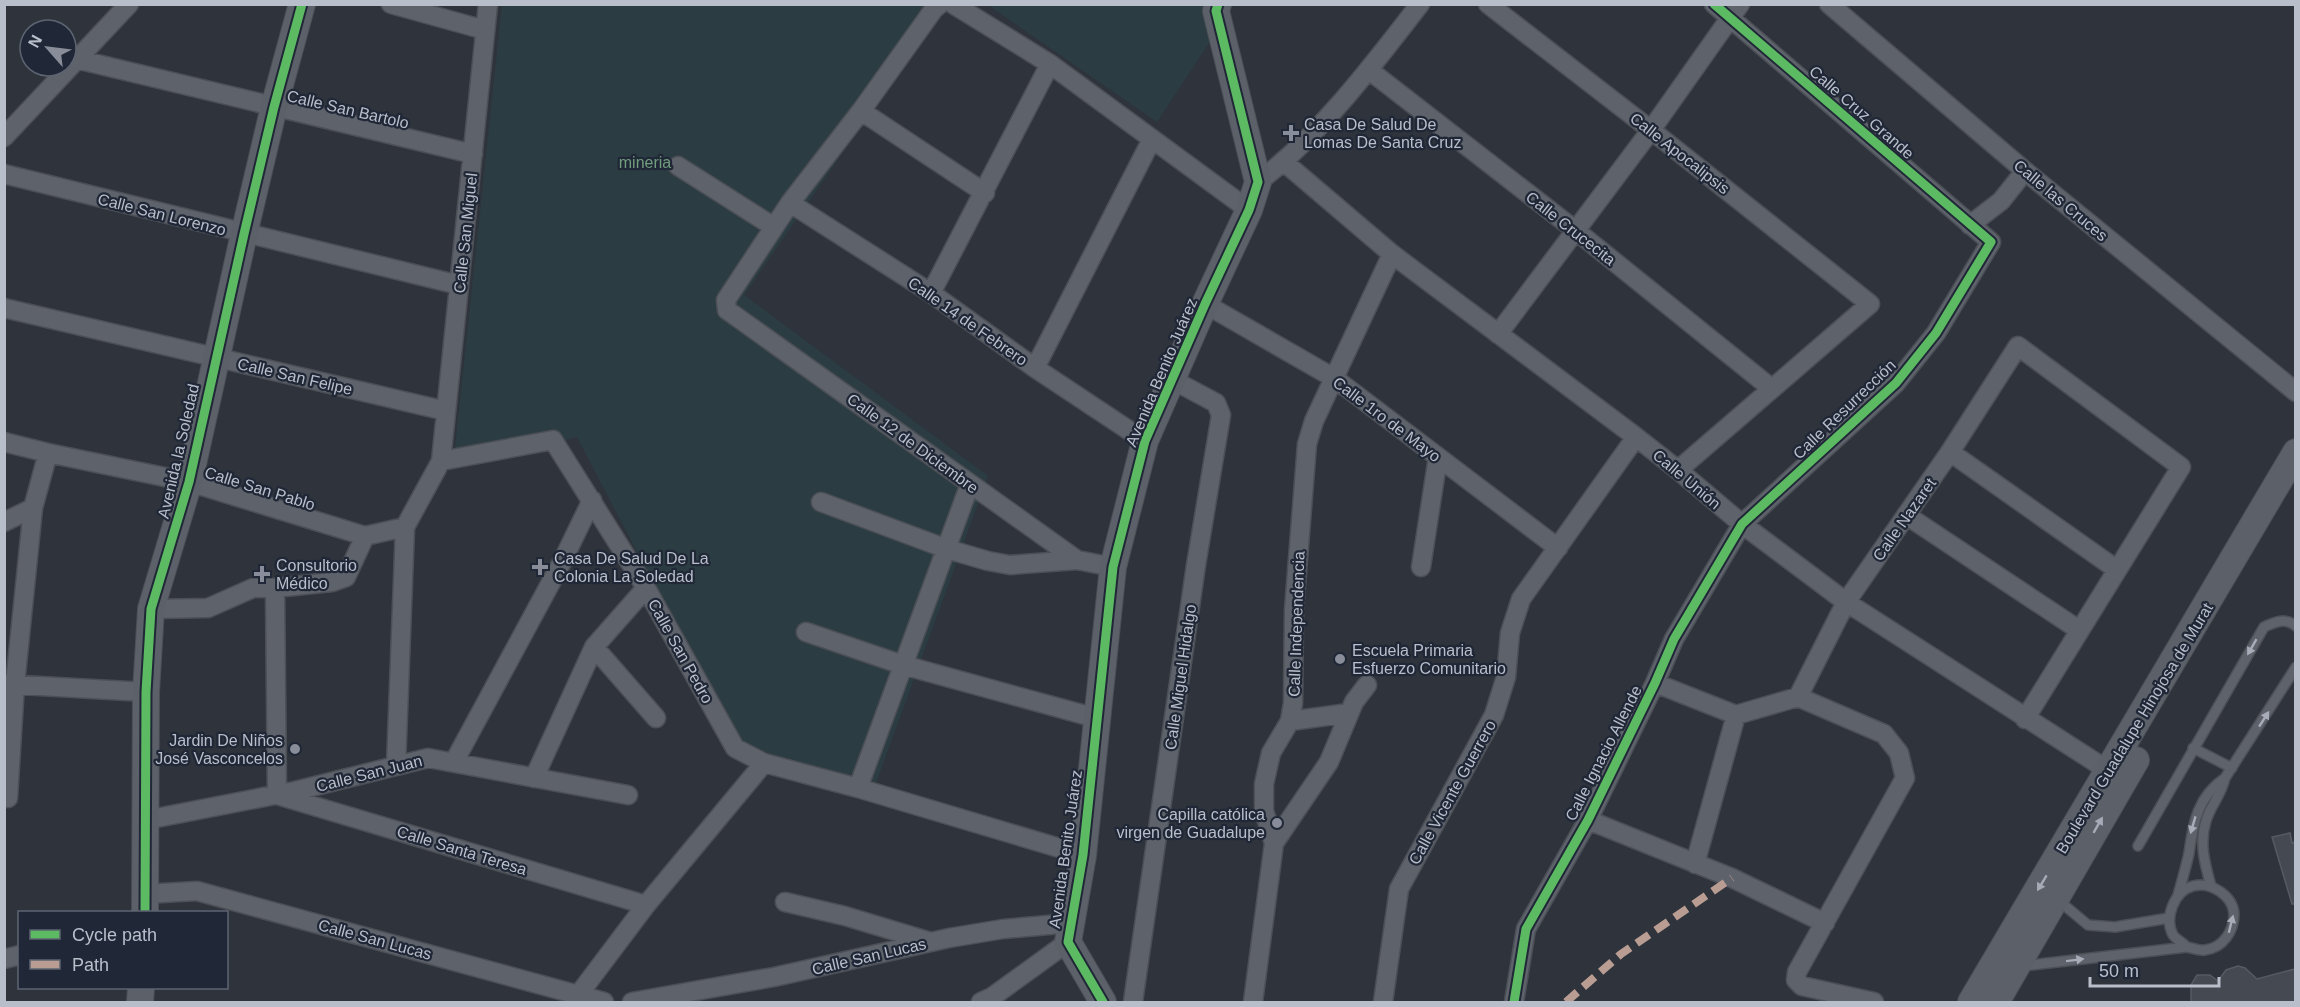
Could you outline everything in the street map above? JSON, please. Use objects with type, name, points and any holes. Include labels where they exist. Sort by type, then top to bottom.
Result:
[{"type":"street","points":[[78,57],[129,4]]},
{"type":"street","name":"Avenida la Soledad","points":[[145,903],[146,692],[151,609],[189,482],[274,107],[302,4]]},
{"type":"street","points":[[391,4],[485,30]]},
{"type":"street","name":"Calle San Miguel","points":[[441,461],[488,4]]},
{"type":"street","points":[[678,166],[774,227],[934,9],[940,4]]},
{"type":"street","points":[[953,4],[1050,64],[1249,210]]},
{"type":"street","points":[[1212,7],[1258,182],[1284,162],[1369,70],[1420,4]]},
{"type":"street","name":"Calle Apocalipsis","points":[[1488,4],[1652,130],[1870,304],[1771,388]]},
{"type":"street","name":"Calle Cruz Grande","points":[[1714,4],[1735,11],[1991,242]]},
{"type":"street","name":"Calle las Cruces","points":[[1829,4],[2025,171],[2295,392]]},
{"type":"street","points":[[1498,334],[1652,130],[1735,11]]},
{"type":"street","name":"Calle San Bartolo","points":[[78,59],[473,154]]},
{"type":"street","points":[[931,293],[985,193],[1050,64]]},
{"type":"street","name":"Calle Crucecita","points":[[1369,70],[1575,230],[1771,388]]},
{"type":"street","points":[[4,137],[58,78]]},
{"type":"street","points":[[861,111],[985,193]]},
{"type":"street","points":[[1035,368],[1152,139]]},
{"type":"street","name":"Calle Unión","points":[[1284,162],[1392,255],[1636,437],[1742,524],[1846,602],[2109,771]]},
{"type":"street","points":[[1970,225],[2001,201],[2025,171]]},
{"type":"street","name":"Calle San Lorenzo","points":[[4,174],[459,285]]},
{"type":"street","name":"Avenida Benito Juárez","points":[[1103,1002],[1070,933],[1083,855],[1113,567],[1145,441],[1249,210],[1258,182]]},
{"type":"street","name":"Calle 14 de Febrero","points":[[790,203],[931,293],[1035,368],[1145,441]]},
{"type":"street","name":"Calle 12 de Diciembre","points":[[774,227],[726,300],[727,310],[1077,560],[1113,567]]},
{"type":"street","name":"Calle Resurrección","points":[[1742,524],[1896,383],[1936,333],[1991,242]]},
{"type":"street","name":"Calle Independencia","points":[[1253,1002],[1274,843],[1264,811],[1264,784],[1271,753],[1290,721],[1293,703],[1294,610],[1307,444],[1314,422],[1392,255]]},
{"type":"street","name":"Calle 1ro de Mayo","points":[[1205,304],[1334,378],[1558,548]]},
{"type":"street","name":"Calle San Felipe","points":[[4,308],[446,411]]},
{"type":"street","name":"Calle Nazaret","points":[[1798,697],[1846,602],[1950,452],[2018,346],[2181,467],[2116,569]]},
{"type":"street","name":"Calle Miguel Hidalgo","points":[[1133,1002],[1196,565],[1221,415],[1216,403],[1171,379]]},
{"type":"street","points":[[1678,470],[1771,388]]},
{"type":"street","name":"Calle Vicente Guerrero","points":[[1383,1002],[1399,889],[1494,715],[1506,677],[1510,633],[1521,599],[1636,437]]},
{"type":"street","name":"Calle San Pedro","points":[[441,461],[553,440],[646,588],[735,748],[764,763],[858,788],[1083,855]]},
{"type":"street","name":"Calle San Pablo","points":[[4,442],[189,482],[365,536]]},
{"type":"street","points":[[1950,452],[2116,569],[2025,719]]},
{"type":"street","name":"Boulevard Guadalupe Hinojosa de Murat","points":[[1971,1002],[2295,452]]},
{"type":"street","points":[[8,798],[10,684],[33,508],[48,453]]},
{"type":"street","points":[[1421,567],[1438,458]]},
{"type":"street","points":[[396,766],[405,527],[441,461]]},
{"type":"street","points":[[858,788],[970,484]]},
{"type":"street","name":"Boulevard Guadalupe Hinojosa de Murat","points":[[1996,1002],[2295,485]]},
{"type":"street","points":[[454,762],[562,562],[591,500]]},
{"type":"street","points":[[821,502],[947,549],[988,561],[1010,565],[1077,560]]},
{"type":"street","points":[[4,522],[33,508]]},
{"type":"street","points":[[1906,515],[2079,630]]},
{"type":"street","name":"Calle Ignacio Allende","points":[[1514,1002],[1526,929],[1588,819],[1655,684],[1674,639],[1742,524]]},
{"type":"street","points":[[151,609],[208,608],[253,588],[332,582],[346,577],[365,536],[405,527]]},
{"type":"street","points":[[275,588],[277,795]]},
{"type":"street","points":[[534,778],[594,647],[646,588]]},
{"type":"street","points":[[806,632],[903,665],[1096,718]]},
{"type":"street","points":[[594,647],[656,718]]},
{"type":"street","points":[[10,684],[146,692]]},
{"type":"street","points":[[1655,684],[1736,715],[1798,697],[1884,734],[1899,753],[1905,778],[1797,972],[1796,980],[1802,986],[1874,1002]]},
{"type":"street","points":[[1274,843],[1329,762],[1354,702],[1367,685]]},
{"type":"street","points":[[1290,721],[1349,713]]},
{"type":"street","points":[[1695,864],[1736,715]]},
{"type":"street","name":"Calle San Juan","points":[[146,820],[277,795],[428,758],[628,795]]},
{"type":"street","points":[[579,994],[646,904],[764,763]]},
{"type":"street","name":"Calle Santa Teresa","points":[[277,795],[646,904]]},
{"type":"street","points":[[1588,819],[1732,878],[1825,923]]},
{"type":"street","name":"Calle San Lucas","points":[[145,903],[197,891],[604,1002]]},
{"type":"street","points":[[785,902],[845,916],[932,942]]},
{"type":"street","name":"Calle San Lucas","points":[[632,1002],[774,977],[932,942],[1003,929],[1070,933]]},
{"type":"street","name":"Avenida Benito Juárez","points":[[981,1002],[992,997],[1070,933]]},
{"type":"lane","points":[[2138,846],[2264,627],[2278,620],[2292,622],[2295,626]]},
{"type":"lane","points":[[2187,947],[2174,936],[2169,918],[2178,895],[2198,810],[2213,786],[2225,778],[2232,768],[2295,667]]},
{"type":"lane","points":[[2193,748],[2232,768]]},
{"type":"lane","points":[[2211,886],[2203,858],[2203,838],[2206,820],[2222,792],[2225,778]]},
{"type":"lane","points":[[2017,967],[2187,947],[2205,950],[2221,944],[2232,930],[2234,912],[2226,896],[2211,886],[2193,886],[2178,895]]},
{"type":"lane","points":[[2056,898],[2088,926],[2115,927],[2169,918]]},
{"type":"green space","name":"mineria","points":[[502,5],[945,5],[744,295],[988,476],[876,783],[738,745],[577,437],[453,467]]},
{"type":"green space","points":[[988,5],[1234,5],[1157,122]]},
{"type":"building","points":[[2290,833],[2292,843],[2295,842],[2295,904],[2292,904],[2272,837]]},
{"type":"building","points":[[2238,966],[2245,968],[2257,979],[2295,969],[2295,1002],[2191,1002],[2191,985],[2197,975],[2210,975],[2218,981],[2226,970]]},
{"type":"marked path","points":[[1566,1002],[1621,954],[1732,878]]},
{"type":"cycle path","points":[[145,911],[146,692],[151,609],[189,482],[274,107],[302,4]]},
{"type":"cycle path","points":[[1103,1002],[1068,942],[1083,855],[1113,567],[1145,441],[1249,210],[1258,182],[1216,11],[1218,4]]},
{"type":"cycle path","points":[[1514,1002],[1526,929],[1588,820],[1674,639],[1742,524],[1896,383],[1936,333],[1991,242],[1714,4]]},
{"type":"place","name":"Casa De Salud De Lomas De Santa Cruz","points":[[1291,133]]},
{"type":"place","name":"Casa De Salud De La Colonia La Soledad","points":[[540,567]]},
{"type":"place","name":"Consultorio Médico","points":[[262,574]]},
{"type":"place","name":"Escuela Primaria Esfuerzo Comunitario","points":[[1340,659]]},
{"type":"place","name":"Jardin De Niños José Vasconcelos","points":[[295,749]]},
{"type":"place","name":"Capilla católica virgen de Guadalupe","points":[[1277,823]]}]
